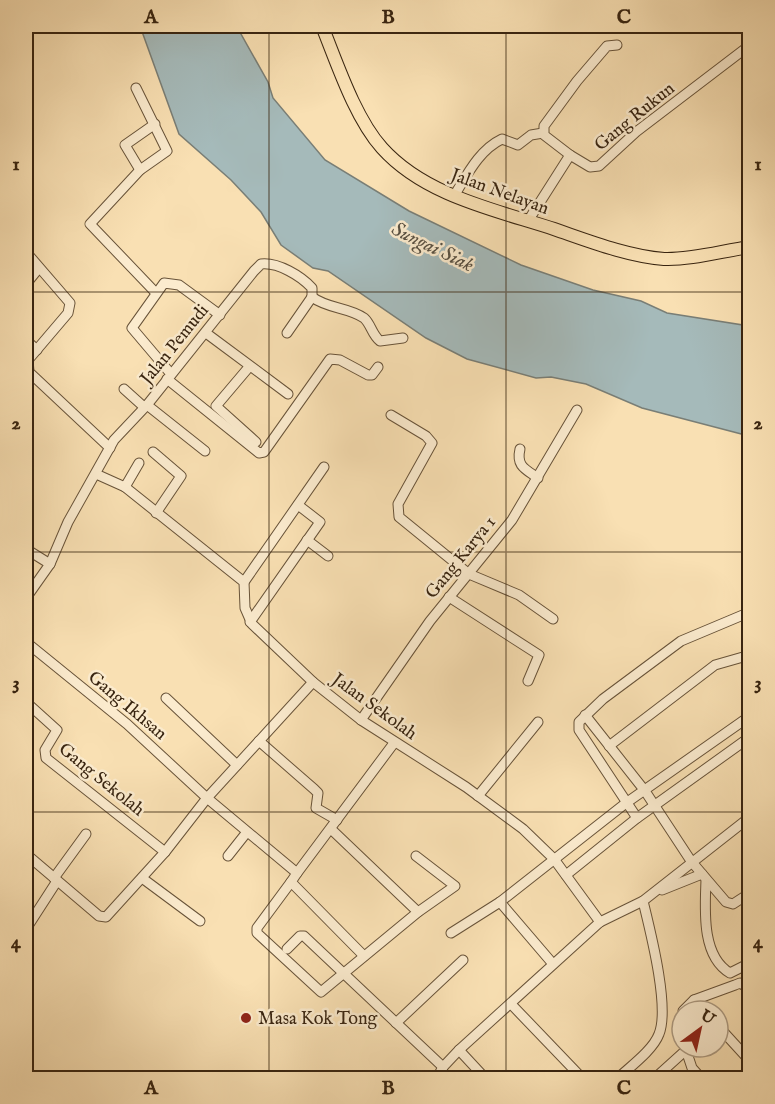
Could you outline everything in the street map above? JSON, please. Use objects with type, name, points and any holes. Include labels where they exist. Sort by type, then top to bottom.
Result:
[{"type":"main road","name":"Jalan Nelayan","points":[[322,26],[360,113],[382,148],[416,176],[454,196],[629,253],[664,259],[750,247]]},
{"type":"street","points":[[543,133],[544,126],[577,81],[607,46],[617,45]]},
{"type":"street","name":"Gang Rukun","points":[[528,221],[570,154],[590,167],[598,166],[628,139],[750,45]]},
{"type":"street","points":[[136,88],[167,151],[140,170],[90,224],[156,293]]},
{"type":"street","points":[[140,170],[125,145],[155,124]]},
{"type":"street","points":[[454,196],[477,159],[493,143],[502,139],[518,145],[531,135],[543,133],[570,154]]},
{"type":"street","points":[[26,252],[69,303],[70,309],[28,360],[28,372],[110,448]]},
{"type":"street","name":"Jalan Pemudi","points":[[26,598],[50,564],[68,522],[110,448],[261,264],[276,265],[307,282],[312,288],[312,297]]},
{"type":"street","points":[[26,284],[39,268]]},
{"type":"street","points":[[219,315],[174,283],[164,283],[132,328],[169,377],[259,453],[264,452],[330,359],[339,360],[369,375],[372,375],[378,367]]},
{"type":"street","points":[[287,333],[312,297],[324,306],[337,307],[362,317],[380,341],[403,338]]},
{"type":"street","points":[[206,333],[288,394]]},
{"type":"street","points":[[26,340],[37,350]]},
{"type":"street","points":[[249,367],[216,406],[256,442]]},
{"type":"street","points":[[124,389],[205,451]]},
{"type":"street","name":"Gang Karya 1","points":[[362,720],[449,597],[512,520],[577,410]]},
{"type":"street","points":[[391,415],[426,436],[432,443],[398,504],[397,513],[469,574],[519,595],[553,620]]},
{"type":"street","points":[[520,449],[519,465],[538,478]]},
{"type":"street","points":[[153,452],[181,476],[156,513]]},
{"type":"street","points":[[125,487],[139,463]]},
{"type":"street","points":[[313,682],[250,621],[245,608],[244,582],[324,467]]},
{"type":"street","points":[[96,474],[125,487],[244,582]]},
{"type":"street","points":[[250,621],[320,522],[298,505]]},
{"type":"street","points":[[307,540],[327,556]]},
{"type":"street","points":[[26,549],[50,564]]},
{"type":"street","points":[[449,597],[539,655],[528,681]]},
{"type":"street","points":[[637,818],[579,730],[579,722],[681,641],[750,612]]},
{"type":"street","name":"Gang Ikhsan","points":[[26,642],[127,724],[207,798],[297,873]]},
{"type":"street","points":[[609,746],[716,665],[750,655]]},
{"type":"street","name":"Jalan Sekolah","points":[[56,880],[99,916],[110,914],[165,852],[207,798],[313,682],[394,743],[478,796],[523,829],[554,859],[600,922]]},
{"type":"street","points":[[166,698],[237,765]]},
{"type":"street","name":"Gang Sekolah","points":[[26,702],[57,730],[45,750],[46,758],[165,852]]},
{"type":"street","points":[[585,715],[645,791],[704,877],[730,904],[750,893]]},
{"type":"street","points":[[451,933],[500,902],[626,803],[750,716]]},
{"type":"street","points":[[478,796],[537,722]]},
{"type":"street","points":[[566,875],[637,818],[750,737]]},
{"type":"street","points":[[259,741],[318,793],[316,808],[338,820]]},
{"type":"street","points":[[394,743],[332,830],[257,928],[257,933],[319,992],[345,974],[418,912],[455,886],[416,856]]},
{"type":"street","points":[[437,1078],[443,1067],[459,1050],[600,922],[643,901],[750,817]]},
{"type":"street","points":[[332,830],[418,912]]},
{"type":"street","points":[[228,856],[247,832]]},
{"type":"street","points":[[26,929],[86,834]]},
{"type":"street","points":[[574,844],[586,860]]},
{"type":"street","points":[[26,854],[56,880]]},
{"type":"street","points":[[655,892],[704,877]]},
{"type":"street","points":[[704,877],[705,927],[712,950],[730,974],[750,963]]},
{"type":"street","points":[[142,878],[200,921]]},
{"type":"street","points":[[291,882],[364,956]]},
{"type":"street","points":[[618,1078],[655,1040],[661,1029],[662,994],[643,901]]},
{"type":"street","points":[[500,902],[553,964]]},
{"type":"street","points":[[287,949],[303,935],[443,1067]]},
{"type":"street","points":[[396,1023],[463,960]]},
{"type":"street","points":[[697,999],[740,983],[750,989]]},
{"type":"street","points":[[511,1004],[582,1078]]},
{"type":"street","points":[[730,1039],[750,1061]]},
{"type":"street","points":[[459,1050],[485,1078]]},
{"type":"street","points":[[655,1078],[675,1059]]},
{"type":"street","points":[[689,1059],[692,1068],[701,1078]]},
{"type":"water","name":"Sungai Siak","points":[[140,26],[240,26],[241,34],[268,82],[273,98],[325,160],[409,211],[521,265],[593,290],[641,301],[667,313],[749,326],[749,436],[642,408],[586,384],[551,377],[536,378],[467,359],[426,338],[328,271],[313,268],[281,245],[261,212],[231,180],[179,134]]},
{"type":"place","name":"Masa Kok Tong","points":[[246,1018]]}]
